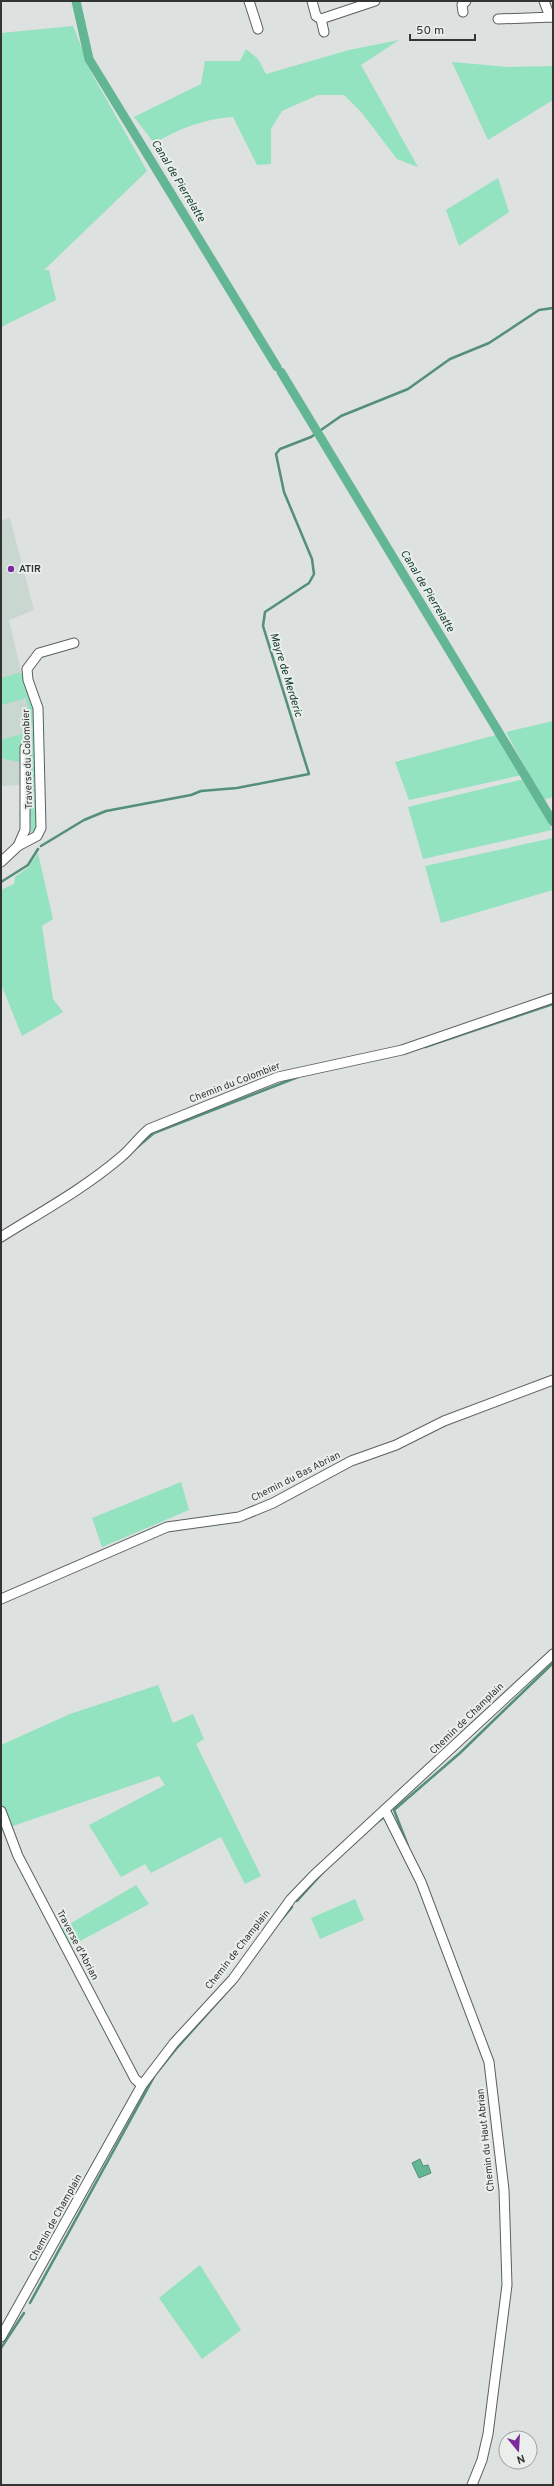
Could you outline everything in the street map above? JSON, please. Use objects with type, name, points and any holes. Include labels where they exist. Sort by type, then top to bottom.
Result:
[{"type":"street","points":[[249,1],[258,30]]},
{"type":"street","points":[[312,1],[316,16],[321,19],[324,32]]},
{"type":"street","points":[[321,19],[375,1]]},
{"type":"street","points":[[463,12],[462,5],[466,1]]},
{"type":"street","points":[[498,19],[552,17],[544,1]]},
{"type":"street","name":"Traverse du Colombier","points":[[1,862],[18,846],[33,840],[41,828],[38,708],[28,680],[27,669],[39,653],[74,643]]},
{"type":"street","points":[[18,846],[25,830],[25,748]]},
{"type":"street","name":"Chemin du Colombier","points":[[1,1237],[61,1199],[122,1157],[136,1140],[149,1129],[278,1077],[402,1050],[553,998]]},
{"type":"street","name":"Chemin du Bas Abrian","points":[[1,1599],[167,1527],[239,1517],[273,1503],[351,1462],[396,1445],[444,1421],[553,1380]]},
{"type":"street","name":"Chemin de Champlain","points":[[1,2338],[142,2085],[174,2043],[232,1979],[292,1899],[339,1850],[553,1654]]},
{"type":"street","name":"Chemin du Haut Abrian","points":[[384,1810],[421,1882],[488,2062],[504,2190],[508,2285],[488,2434],[482,2460],[472,2485]]},
{"type":"street","name":"Traverse d'Abrian","points":[[1,1811],[18,1856],[135,2079],[142,2085]]},
{"type":"shaded area","points":[[73,26],[92,74],[147,171],[44,270],[49,270],[56,300],[1,327],[1,33]]},
{"type":"shaded area","points":[[399,40],[361,65],[418,167],[397,159],[362,113],[344,95],[318,95],[282,111],[271,129],[271,164],[257,165],[233,117],[192,125],[154,143],[134,117],[201,84],[205,61],[240,61],[246,49],[258,59],[266,74],[349,50]]},
{"type":"shaded area","points":[[452,62],[508,67],[553,66],[553,100],[488,140]]},
{"type":"shaded area","points":[[498,178],[509,212],[459,246],[446,210]]},
{"type":"shaded area","points":[[10,518],[34,610],[9,620],[35,732],[22,785],[1,786],[1,521]]},
{"type":"shaded area","points":[[18,673],[26,674],[37,708],[40,827],[31,836],[28,764],[1,758],[1,740],[33,731],[26,698],[1,705],[1,678]]},
{"type":"shaded area","points":[[553,721],[553,797],[543,800],[506,732]]},
{"type":"shaded area","points":[[496,735],[522,775],[409,800],[395,762]]},
{"type":"shaded area","points":[[528,778],[552,830],[423,859],[408,807]]},
{"type":"shaded area","points":[[553,838],[553,890],[441,923],[425,866]]},
{"type":"shaded area","points":[[38,853],[53,919],[42,926],[53,999],[63,1012],[22,1036],[1,984],[1,890],[14,884],[15,877],[29,867]]},
{"type":"shaded area","points":[[181,1482],[189,1510],[102,1547],[92,1518]]},
{"type":"shaded area","points":[[158,1685],[173,1723],[193,1714],[204,1739],[196,1744],[261,1876],[245,1884],[221,1837],[151,1873],[145,1864],[121,1877],[89,1825],[165,1785],[159,1776],[10,1827],[1,1805],[1,1745],[70,1714]]},
{"type":"shaded area","points":[[136,1885],[149,1904],[71,1946],[61,1929]]},
{"type":"shaded area","points":[[355,1899],[364,1920],[320,1939],[311,1918]]},
{"type":"shaded area","points":[[420,2159],[423,2166],[428,2165],[431,2173],[419,2178],[412,2163]]},
{"type":"shaded area","points":[[200,2265],[241,2330],[202,2359],[159,2298]]},
{"type":"waterway","name":"Canal de Pierrelatte","points":[[76,1],[89,59],[277,367]]},
{"type":"waterway","name":"Mayre de Merderic","points":[[41,846],[84,820],[106,811],[191,795],[201,791],[237,788],[309,774],[263,626],[265,612],[309,583],[314,574],[312,559],[284,492],[276,454],[280,449],[311,437],[341,416],[408,389],[450,359],[489,343],[539,310],[553,308]]},
{"type":"waterway","name":"Canal de Pierrelatte","points":[[281,372],[553,822]]},
{"type":"waterway","name":"Mayre de Merderic","points":[[1,882],[28,865],[38,849]]},
{"type":"waterway","points":[[425,1047],[553,1004]]},
{"type":"waterway","points":[[135,1149],[154,1133],[298,1077]]},
{"type":"waterway","points":[[408,1846],[394,1810],[460,1753],[553,1663]]},
{"type":"waterway","points":[[376,1823],[383,1818]]},
{"type":"waterway","points":[[297,1901],[326,1869]]},
{"type":"waterway","points":[[277,1925],[292,1907]]},
{"type":"waterway","points":[[30,2303],[155,2075],[233,1985]]},
{"type":"waterway","points":[[1,2348],[24,2313]]},
{"type":"place","name":"ATIR","points":[[11,569]]}]
